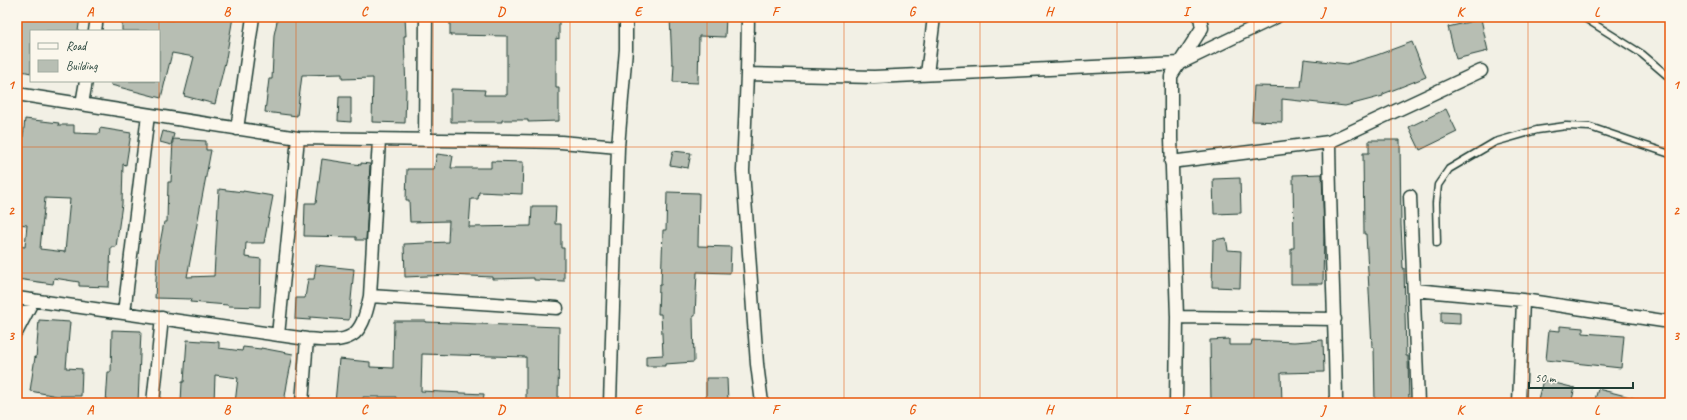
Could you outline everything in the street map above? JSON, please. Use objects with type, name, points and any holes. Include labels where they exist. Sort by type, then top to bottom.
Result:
[{"type":"street","points":[[95,30],[97,17]]},
{"type":"street","points":[[237,129],[253,17]]},
{"type":"street","points":[[425,140],[426,17]]},
{"type":"street","points":[[610,403],[618,147],[626,49],[626,17]]},
{"type":"street","points":[[748,17],[747,74],[742,171],[757,364],[762,403]]},
{"type":"street","points":[[927,74],[934,17]]},
{"type":"street","points":[[1176,403],[1177,317],[1171,76],[1202,28],[1200,17]]},
{"type":"street","points":[[747,74],[874,77],[1180,63],[1276,17]]},
{"type":"street","points":[[1172,162],[1329,142],[1481,71]]},
{"type":"street","points":[[82,104],[86,82]]},
{"type":"street","points":[[17,94],[298,138],[547,142],[618,147]]},
{"type":"street","points":[[124,313],[148,115]]},
{"type":"street","points":[[278,335],[298,138]]},
{"type":"street","points":[[17,298],[307,339],[330,341],[348,338],[360,329],[370,296],[379,140]]},
{"type":"street","points":[[1329,142],[1330,223],[1335,320],[1336,403]]},
{"type":"street","points":[[1410,196],[1418,403]]},
{"type":"street","points":[[1414,290],[1523,300],[1670,322]]},
{"type":"street","points":[[370,296],[557,308]]},
{"type":"street","points":[[17,331],[32,300]]},
{"type":"street","points":[[1519,403],[1523,300]]},
{"type":"street","points":[[1177,317],[1335,320]]},
{"type":"street","points":[[153,403],[162,318]]},
{"type":"street","points":[[302,403],[307,339]]},
{"type":"lane","points":[[1583,17],[1642,54],[1670,78]]},
{"type":"lane","points":[[1437,243],[1436,203],[1438,185],[1449,169],[1495,142],[1537,130],[1566,126],[1590,127],[1670,154]]},
{"type":"building","points":[[17,17],[80,17],[78,30],[30,30],[30,73],[17,70]]},
{"type":"building","points":[[122,17],[173,20],[173,17],[233,17],[226,58],[215,104],[184,96],[194,57],[172,53],[161,98],[111,85],[111,82],[160,82],[160,30],[122,30]]},
{"type":"building","points":[[278,17],[405,17],[405,123],[372,122],[373,78],[342,79],[342,74],[302,75],[297,116],[265,112],[269,79],[272,79],[274,35]]},
{"type":"building","points":[[450,17],[559,17],[559,39],[556,38],[556,88],[559,88],[559,121],[528,122],[528,120],[502,120],[502,122],[451,122],[451,89],[485,90],[484,95],[507,95],[507,36],[450,35]]},
{"type":"building","points":[[670,17],[726,17],[725,37],[699,36],[698,83],[673,82],[674,64],[672,64]]},
{"type":"building","points":[[1481,19],[1488,51],[1456,59],[1448,27]]},
{"type":"building","points":[[1412,42],[1426,77],[1383,94],[1383,96],[1345,106],[1282,99],[1282,122],[1252,121],[1254,86],[1301,87],[1304,59],[1347,64]]},
{"type":"building","points":[[339,97],[351,97],[351,122],[338,121]]},
{"type":"building","points":[[1446,109],[1457,132],[1420,150],[1409,127]]},
{"type":"building","points":[[25,119],[59,123],[58,125],[74,125],[74,133],[99,134],[100,128],[131,133],[126,165],[123,164],[122,204],[116,247],[111,247],[109,287],[79,286],[79,282],[54,278],[53,284],[17,279],[17,246],[25,247],[27,225],[18,224],[21,192],[17,192]],"holes":[[[45,198],[70,199],[65,252],[40,249]]]},
{"type":"building","points":[[163,131],[174,134],[171,145],[160,142]]},
{"type":"building","points":[[173,139],[206,141],[206,150],[211,150],[187,277],[214,276],[219,189],[273,196],[264,243],[246,243],[245,257],[261,259],[260,307],[228,306],[190,302],[191,299],[155,298],[157,259],[164,222],[167,222],[168,182],[171,182]]},
{"type":"building","points":[[1369,140],[1400,140],[1401,225],[1409,403],[1375,403],[1374,347],[1372,347],[1366,234],[1364,234],[1363,153],[1369,153]]},
{"type":"building","points":[[673,151],[691,153],[688,168],[670,165]]},
{"type":"building","points":[[437,154],[453,156],[451,168],[491,168],[491,161],[523,162],[522,194],[479,192],[478,199],[471,199],[469,227],[531,226],[532,206],[556,206],[555,224],[561,224],[561,248],[564,248],[564,281],[534,280],[534,278],[492,279],[492,277],[449,275],[405,277],[404,244],[448,242],[449,221],[410,222],[409,200],[406,200],[407,169],[434,169]]},
{"type":"building","points":[[322,159],[361,165],[361,163],[370,164],[366,240],[356,240],[356,237],[304,236],[305,203],[316,203]]},
{"type":"building","points":[[1322,174],[1324,234],[1323,284],[1291,284],[1291,248],[1294,248],[1293,175]]},
{"type":"building","points":[[1240,178],[1241,213],[1214,214],[1213,179]]},
{"type":"building","points":[[667,192],[699,193],[698,246],[731,247],[730,273],[697,272],[695,316],[693,316],[694,362],[665,364],[665,366],[646,366],[646,356],[663,355],[661,314],[658,314],[659,285],[661,285],[663,230],[666,230]]},
{"type":"building","points":[[1226,238],[1228,250],[1241,251],[1240,288],[1212,287],[1213,240]]},
{"type":"building","points":[[316,265],[354,269],[349,320],[310,317],[310,320],[295,319],[296,298],[305,298],[308,279],[314,279]]},
{"type":"building","points":[[1441,311],[1460,312],[1460,324],[1441,323]]},
{"type":"building","points":[[39,320],[70,322],[66,368],[82,369],[81,396],[57,396],[30,391],[35,357],[36,358]]},
{"type":"building","points":[[394,321],[559,327],[558,403],[526,403],[526,357],[422,354],[421,391],[484,394],[483,403],[396,403],[396,397],[363,397],[363,403],[335,403],[339,359],[370,362],[370,367],[393,368]]},
{"type":"building","points":[[1560,326],[1583,328],[1583,333],[1624,336],[1621,368],[1546,360],[1549,330],[1560,331]]},
{"type":"building","points":[[112,330],[141,331],[138,403],[106,403],[108,372],[111,372]]},
{"type":"building","points":[[1229,339],[1229,345],[1251,345],[1252,340],[1294,342],[1323,340],[1324,372],[1281,373],[1282,403],[1211,403],[1210,340]]},
{"type":"building","points":[[187,340],[219,342],[219,348],[242,351],[243,347],[261,348],[293,354],[284,403],[235,403],[238,378],[215,375],[214,403],[181,403]]},
{"type":"building","points":[[706,378],[727,378],[728,403],[706,403]]},
{"type":"building","points":[[1543,380],[1575,388],[1571,403],[1537,403]]},
{"type":"building","points":[[1598,389],[1638,399],[1637,403],[1594,403]]}]
